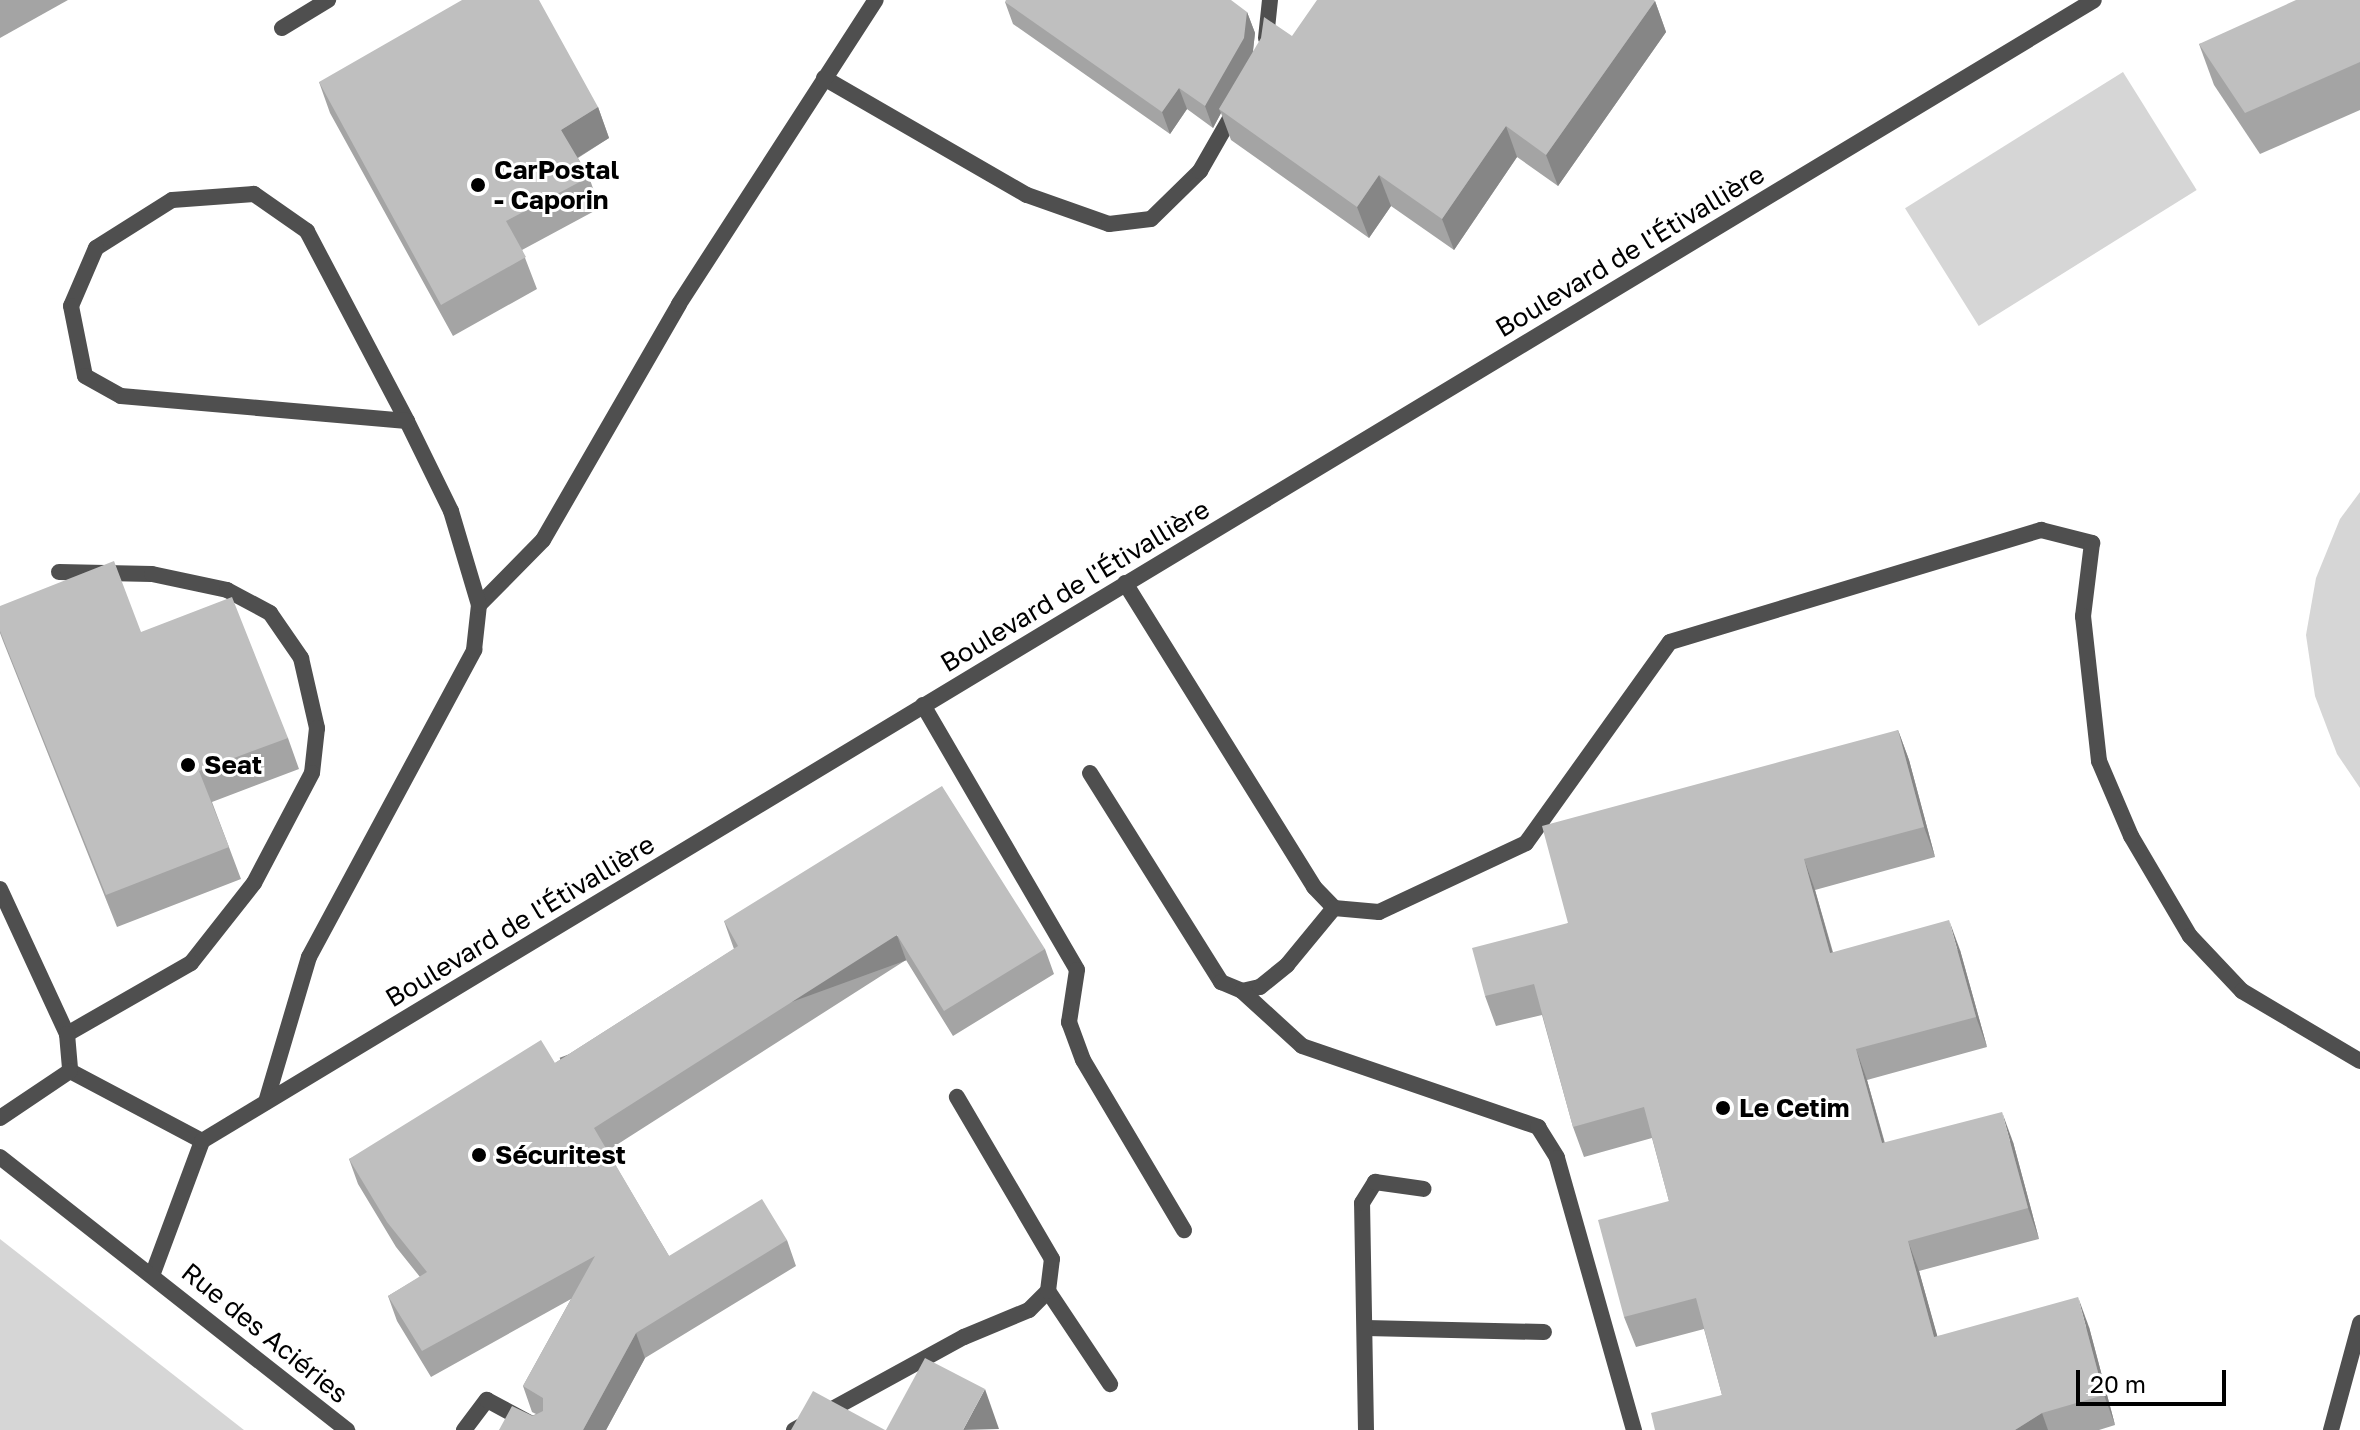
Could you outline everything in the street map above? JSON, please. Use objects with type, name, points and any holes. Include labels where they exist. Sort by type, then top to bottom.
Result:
[{"type":"street","points":[[282,28],[328,0]]},
{"type":"street","points":[[479,605],[543,540],[679,304],[876,0]]},
{"type":"street","points":[[1263,63],[1270,0]]},
{"type":"street","name":"Boulevard de l'Étivallière","points":[[202,1141],[2094,0]]},
{"type":"street","points":[[824,78],[1027,195],[1109,224],[1151,219],[1200,171],[1247,90]]},
{"type":"street","points":[[266,1102],[309,957],[474,650],[479,605],[451,511],[407,421],[307,231],[254,194],[172,200],[96,248],[71,306],[85,376],[121,396],[407,421]]},
{"type":"street","points":[[1125,583],[1314,887],[1334,908],[1379,912],[1526,843],[1670,642],[2041,530],[2092,543],[2083,616],[2099,761],[2131,836],[2183,924],[2242,991],[2360,1061]]},
{"type":"street","points":[[59,572],[152,574],[227,590],[270,613],[301,658],[317,728],[312,773],[254,883],[191,963],[67,1034]]},
{"type":"street","points":[[923,705],[1077,970],[1069,1022],[1083,1060],[1184,1230]]},
{"type":"street","points":[[1090,773],[1221,982],[1242,991],[1302,1046],[1538,1127],[1557,1158],[1634,1430]]},
{"type":"street","points":[[0,889],[67,1034],[70,1071]]},
{"type":"street","points":[[1242,991],[1260,987],[1287,965],[1334,908]]},
{"type":"street","points":[[0,1118],[70,1071]]},
{"type":"street","points":[[70,1071],[202,1141],[153,1273]]},
{"type":"street","points":[[794,1430],[964,1337],[1029,1310],[1048,1291],[1052,1259],[957,1097]]},
{"type":"street","name":"Rue des Aciéries","points":[[0,1157],[153,1273],[347,1430]]},
{"type":"street","points":[[1366,1430],[1366,1190],[1375,1182],[1424,1189]]},
{"type":"street","points":[[1048,1291],[1110,1384]]},
{"type":"street","points":[[2331,1430],[2360,1323]]},
{"type":"street","points":[[1366,1328],[1544,1332]]},
{"type":"street","points":[[464,1430],[487,1400],[543,1430]]},
{"type":"shaded area","points":[[2123,72],[2197,190],[1979,326],[1905,208]]},
{"type":"shaded area","points":[[2360,492],[2360,788],[2337,754],[2315,696],[2306,635],[2316,578],[2340,519]]},
{"type":"shaded area","points":[[0,1239],[244,1430],[0,1430]]},
{"type":"building","name":"CarPostal - Caporin","points":[[462,0],[539,0],[598,107],[561,130],[589,177],[506,221],[526,257],[441,305],[319,82]]},
{"type":"building","points":[[1006,0],[1231,0],[1247,12],[1244,38],[1205,106],[1179,88],[1162,112]]},
{"type":"building","points":[[1317,0],[1655,1],[1546,155],[1506,126],[1442,219],[1379,175],[1357,207],[1219,109],[1261,38],[1264,17],[1292,36]]},
{"type":"building","points":[[2296,0],[2360,0],[2360,62],[2245,113],[2199,44]]},
{"type":"building","points":[[114,561],[141,632],[232,597],[288,738],[199,771],[229,847],[106,895],[0,631],[0,606]]},
{"type":"building","name":"Le Cetim","points":[[1898,730],[1924,827],[1804,859],[1830,953],[1949,920],[1976,1017],[1856,1049],[1882,1143],[2002,1112],[2028,1208],[1908,1241],[1934,1337],[2078,1297],[2104,1395],[2042,1413],[2015,1430],[1655,1430],[1651,1413],[1722,1395],[1696,1298],[1624,1317],[1598,1220],[1669,1201],[1644,1107],[1573,1127],[1534,984],[1485,996],[1472,948],[1568,923],[1542,826]]},
{"type":"building","points":[[942,786],[1045,949],[944,1011],[897,935],[594,1128],[669,1256],[762,1199],[787,1240],[636,1333],[583,1430],[499,1430],[512,1406],[533,1416],[543,1411],[543,1398],[523,1386],[595,1256],[422,1351],[388,1296],[427,1272],[387,1222],[349,1159],[541,1040],[555,1063],[738,946],[724,921]]},
{"type":"building","points":[[925,1358],[985,1389],[963,1430],[886,1430]]},
{"type":"building","points":[[813,1391],[885,1430],[791,1430]]},
{"type":"place","name":"CarPostal - Caporin","points":[[478,185]]},
{"type":"place","name":"Seat","points":[[188,765]]},
{"type":"place","name":"Le Cetim","points":[[1723,1108]]},
{"type":"place","name":"Sécuritest","points":[[479,1155]]}]
